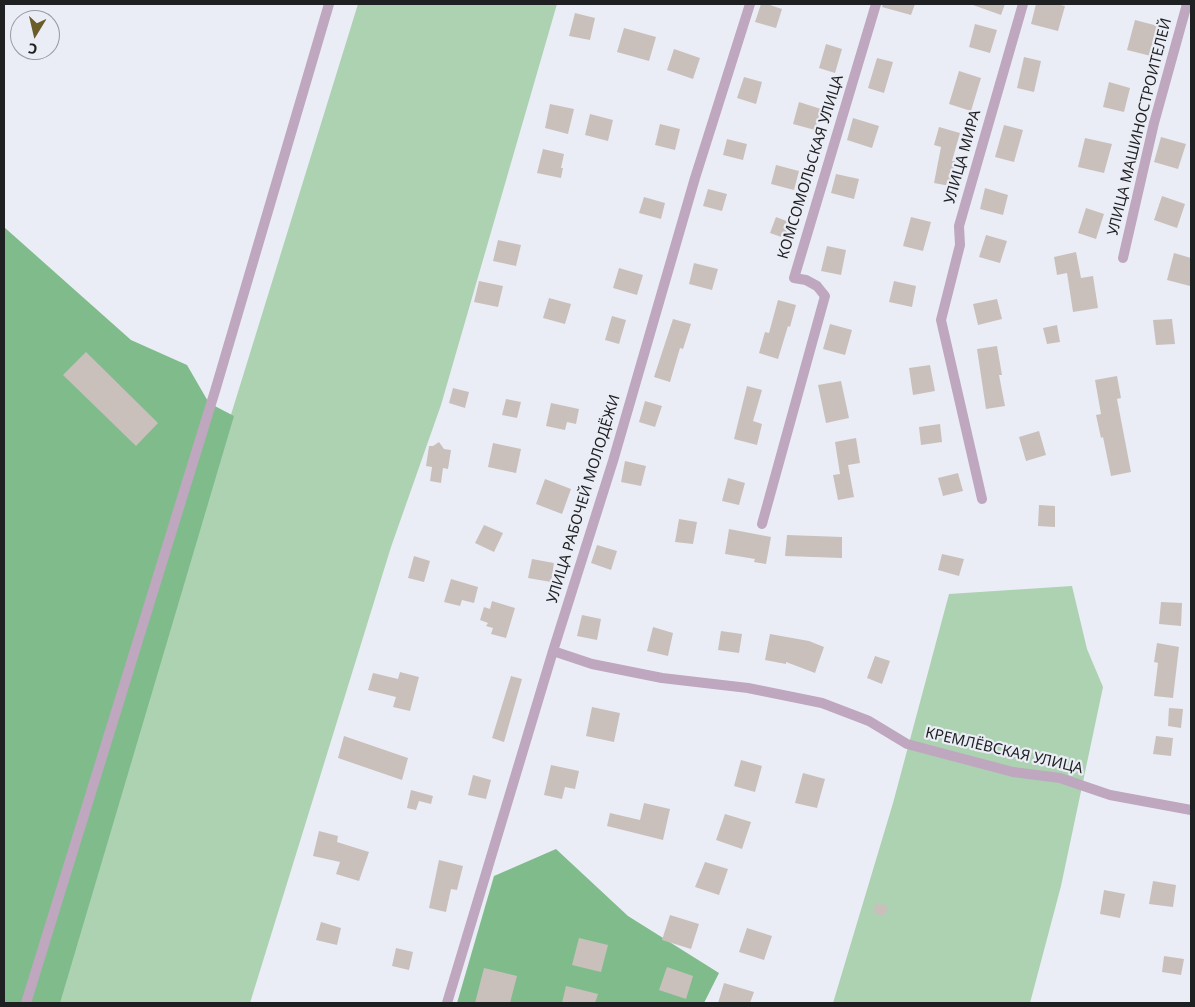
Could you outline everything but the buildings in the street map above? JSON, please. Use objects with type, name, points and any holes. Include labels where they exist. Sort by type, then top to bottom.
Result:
[{"type":"street","points":[[26,1003],[215,392],[329,4]]},
{"type":"street","name":"УЛИЦА РАБОЧЕЙ МОЛОДЁЖИ","points":[[447,1003],[553,651],[613,461],[695,178],[750,4]]},
{"type":"street","name":"КОМСОМОЛЬСКАЯ УЛИЦА","points":[[762,524],[825,296],[817,286],[806,280],[794,278],[876,4]]},
{"type":"street","name":"УЛИЦА МИРА","points":[[982,499],[941,320],[960,245],[959,226],[1023,4]]},
{"type":"street","name":"УЛИЦА МАШИНОСТРОИТЕЛЕЙ","points":[[1123,258],[1154,123],[1187,4]]},
{"type":"street","name":"КРЕМЛЁВСКАЯ УЛИЦА","points":[[553,651],[592,664],[662,678],[748,688],[822,703],[869,721],[906,744],[1013,772],[1060,778],[1110,795],[1191,810]]},
{"type":"green space","points":[[358,4],[557,4],[441,405],[391,547],[250,1003],[49,1003]]},
{"type":"green space","points":[[4,227],[131,340],[187,365],[209,403],[234,416],[60,1003],[4,1003]]},
{"type":"green space","points":[[1072,586],[1087,649],[1103,687],[1061,886],[1030,1003],[833,1003],[893,803],[949,594]]},
{"type":"green space","points":[[556,849],[628,916],[719,973],[704,1003],[457,1003],[494,876]]}]
